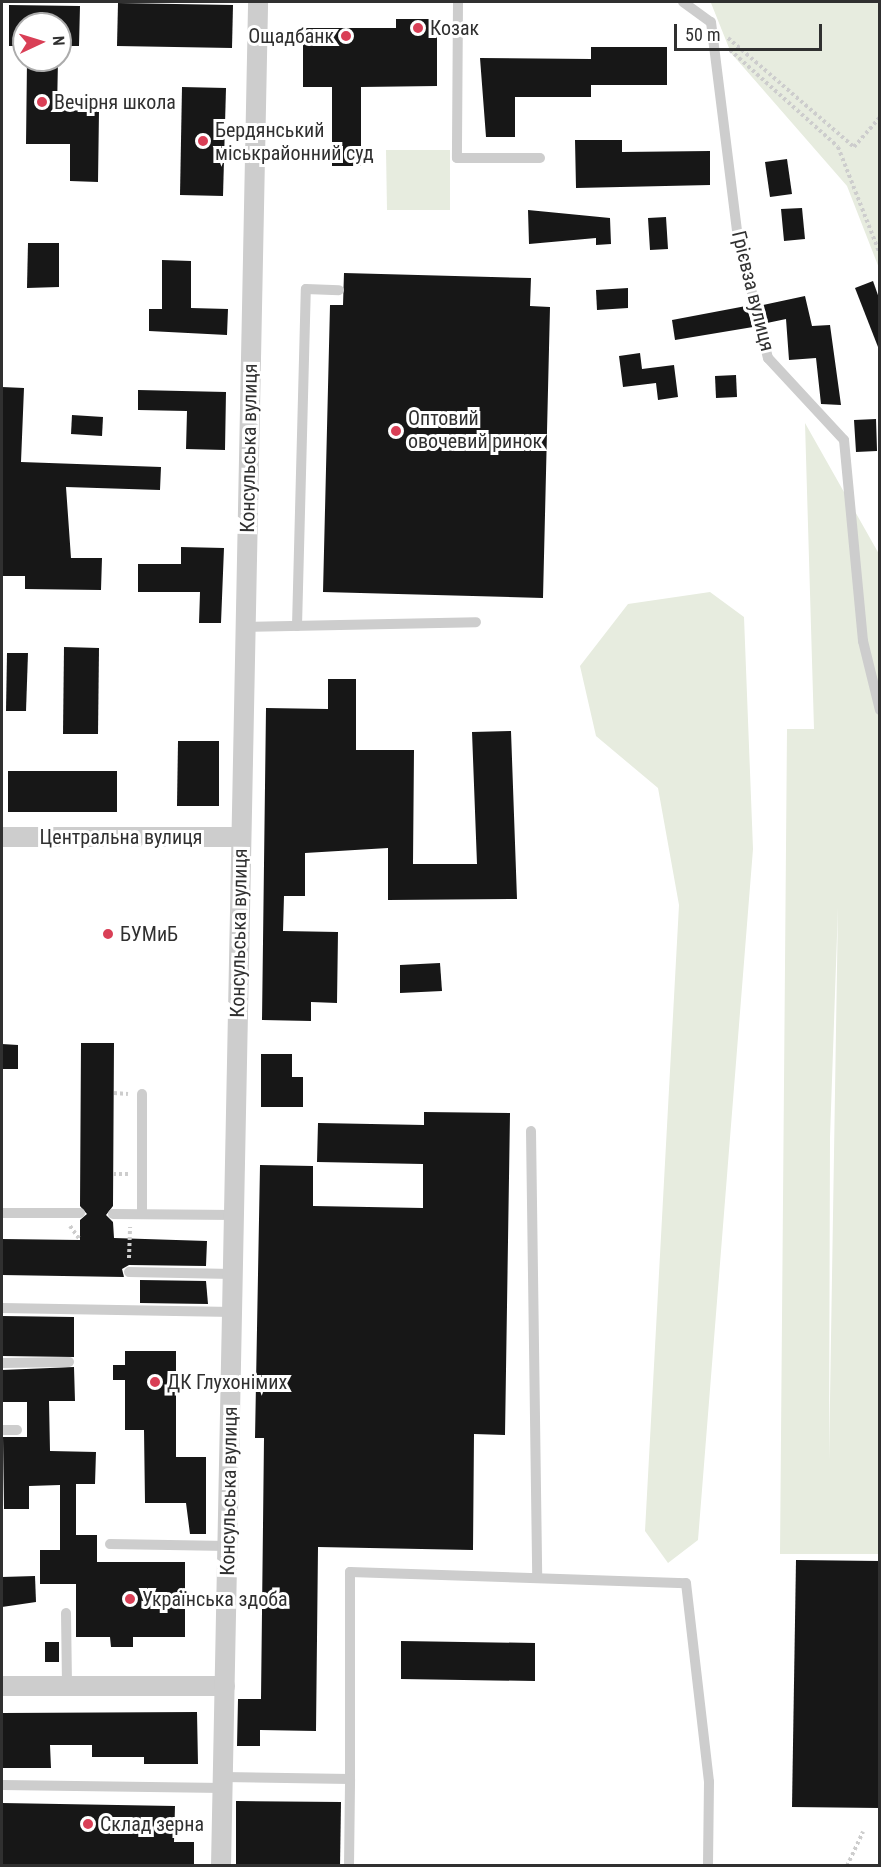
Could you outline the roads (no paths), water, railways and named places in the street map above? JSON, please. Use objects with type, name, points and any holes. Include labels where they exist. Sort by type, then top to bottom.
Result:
[{"type":"street","name":"Консульська вулиця","points":[[221,1866],[258,2]]},
{"type":"street","name":"Центральна вулиця","points":[[2,837],[241,837]]},
{"type":"street","points":[[2,1686],[225,1686]]},
{"type":"lane","points":[[458,2],[458,158],[540,158]]},
{"type":"lane","name":"Грієвза вулиця","points":[[683,2],[711,22],[737,232],[768,358],[844,440],[863,641],[879,710]]},
{"type":"lane","points":[[297,626],[306,290],[339,290]]},
{"type":"lane","points":[[245,627],[476,622]]},
{"type":"lane","points":[[142,1094],[142,1214]]},
{"type":"lane","points":[[531,1131],[537,1578]]},
{"type":"lane","points":[[2,1213],[80,1214]]},
{"type":"lane","points":[[113,1214],[235,1215]]},
{"type":"lane","points":[[129,1272],[233,1274]]},
{"type":"lane","points":[[2,1308],[233,1312]]},
{"type":"lane","points":[[2,1363],[69,1362]]},
{"type":"lane","points":[[2,1430],[17,1430]]},
{"type":"lane","points":[[110,1544],[228,1546]]},
{"type":"lane","points":[[349,1866],[350,1572],[686,1583],[709,1782],[708,1866]]},
{"type":"lane","points":[[66,1614],[67,1686]]},
{"type":"lane","points":[[2,1785],[223,1783],[350,1779]]},
{"type":"place","name":"Козак","points":[[418,28]]},
{"type":"place","name":"Ощадбанк","points":[[346,36]]},
{"type":"place","name":"Вечірня школа","points":[[42,102]]},
{"type":"place","name":"Бердянський міськрайонний суд","points":[[203,141]]},
{"type":"place","name":"Оптовий овочевий ринок","points":[[396,431]]},
{"type":"place","name":"БУМиБ","points":[[108,934]]},
{"type":"place","name":"ДК Глухонімих","points":[[155,1382]]},
{"type":"place","name":"Українська здоба","points":[[130,1599]]},
{"type":"place","name":"Склад зерна","points":[[88,1824]]}]
